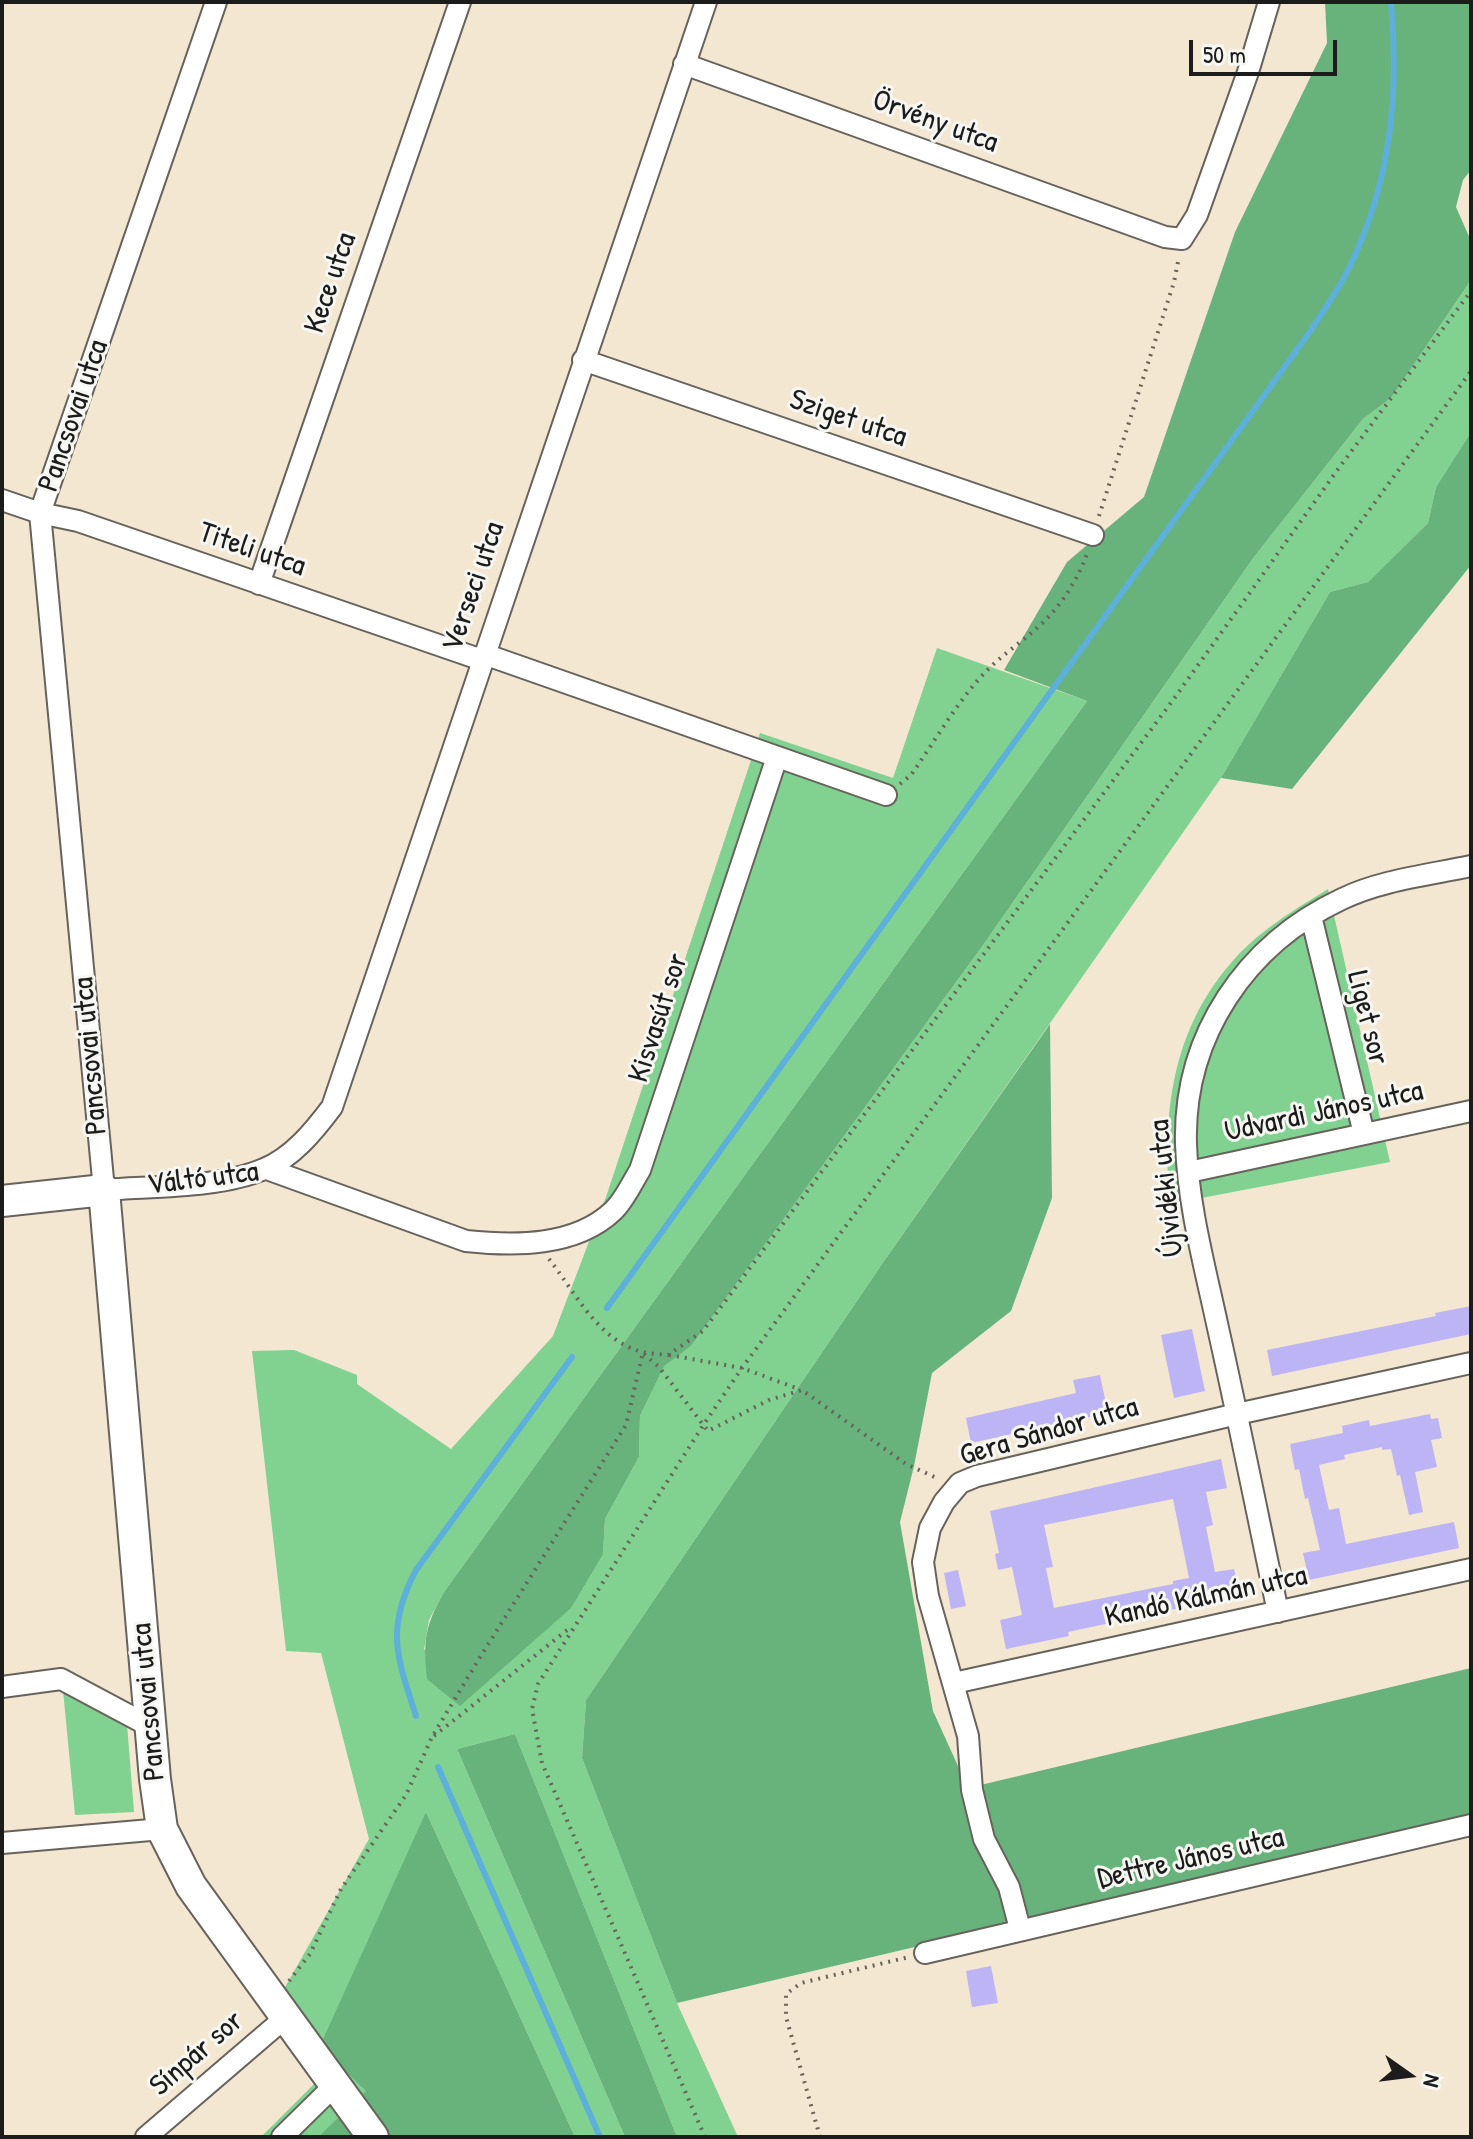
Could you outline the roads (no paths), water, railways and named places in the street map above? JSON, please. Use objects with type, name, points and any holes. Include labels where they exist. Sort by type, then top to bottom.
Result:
[{"type":"street","name":"Pancsovai utca","points":[[216,2],[40,513],[162,1829],[191,1886],[373,2137]]},
{"type":"street","name":"Kece utca","points":[[259,584],[460,2]]},
{"type":"street","name":"Verseci utca","points":[[267,1169],[316,1129],[332,1107],[706,2]]},
{"type":"street","name":"Örvény utca","points":[[684,64],[1165,237],[1182,239],[1197,215],[1248,72],[1269,2]]},
{"type":"street","name":"Sziget utca","points":[[583,360],[1093,535]]},
{"type":"street","name":"Titeli utca","points":[[2,500],[40,513],[78,521],[886,795]]},
{"type":"street","name":"Kisvasút sor","points":[[535,1241],[568,1236],[596,1226],[616,1209],[640,1170],[777,757]]},
{"type":"street","name":"Újvidéki utca","points":[[1278,1612],[1193,1215],[1186,1147],[1194,1070],[1212,1022],[1238,980],[1254,961],[1291,930],[1344,898],[1373,888],[1471,866]]},
{"type":"street","name":"Liget sor","points":[[1311,916],[1364,1134]]},
{"type":"street","name":"Udvardi János utca","points":[[1189,1172],[1471,1111]]},
{"type":"street","name":"Váltó utca","points":[[2,1201],[235,1179],[267,1169],[466,1241],[501,1244],[535,1241]]},
{"type":"street","name":"Gera Sándor utca","points":[[1020,1929],[1009,1887],[984,1839],[972,1790],[968,1736],[928,1596],[923,1562],[930,1528],[944,1502],[960,1483],[1037,1460],[1471,1363]]},
{"type":"street","name":"Kandó Kálmán utca","points":[[954,1683],[1471,1569]]},
{"type":"street","points":[[2,1687],[61,1679],[151,1727]]},
{"type":"street","name":"Dettre János utca","points":[[925,1953],[1471,1825]]},
{"type":"street","points":[[2,1843],[162,1829]]},
{"type":"street","name":"Sínpár sor","points":[[146,2137],[280,2008]]},
{"type":"street","points":[[282,2137],[335,2085]]},
{"type":"waterway","points":[[607,1308],[1309,333],[1338,288],[1371,215],[1388,145],[1394,74],[1391,2]]},
{"type":"waterway","points":[[416,1716],[397,1643],[400,1609],[406,1591],[416,1570],[572,1357]]},
{"type":"waterway","points":[[438,1767],[600,2137]]}]
